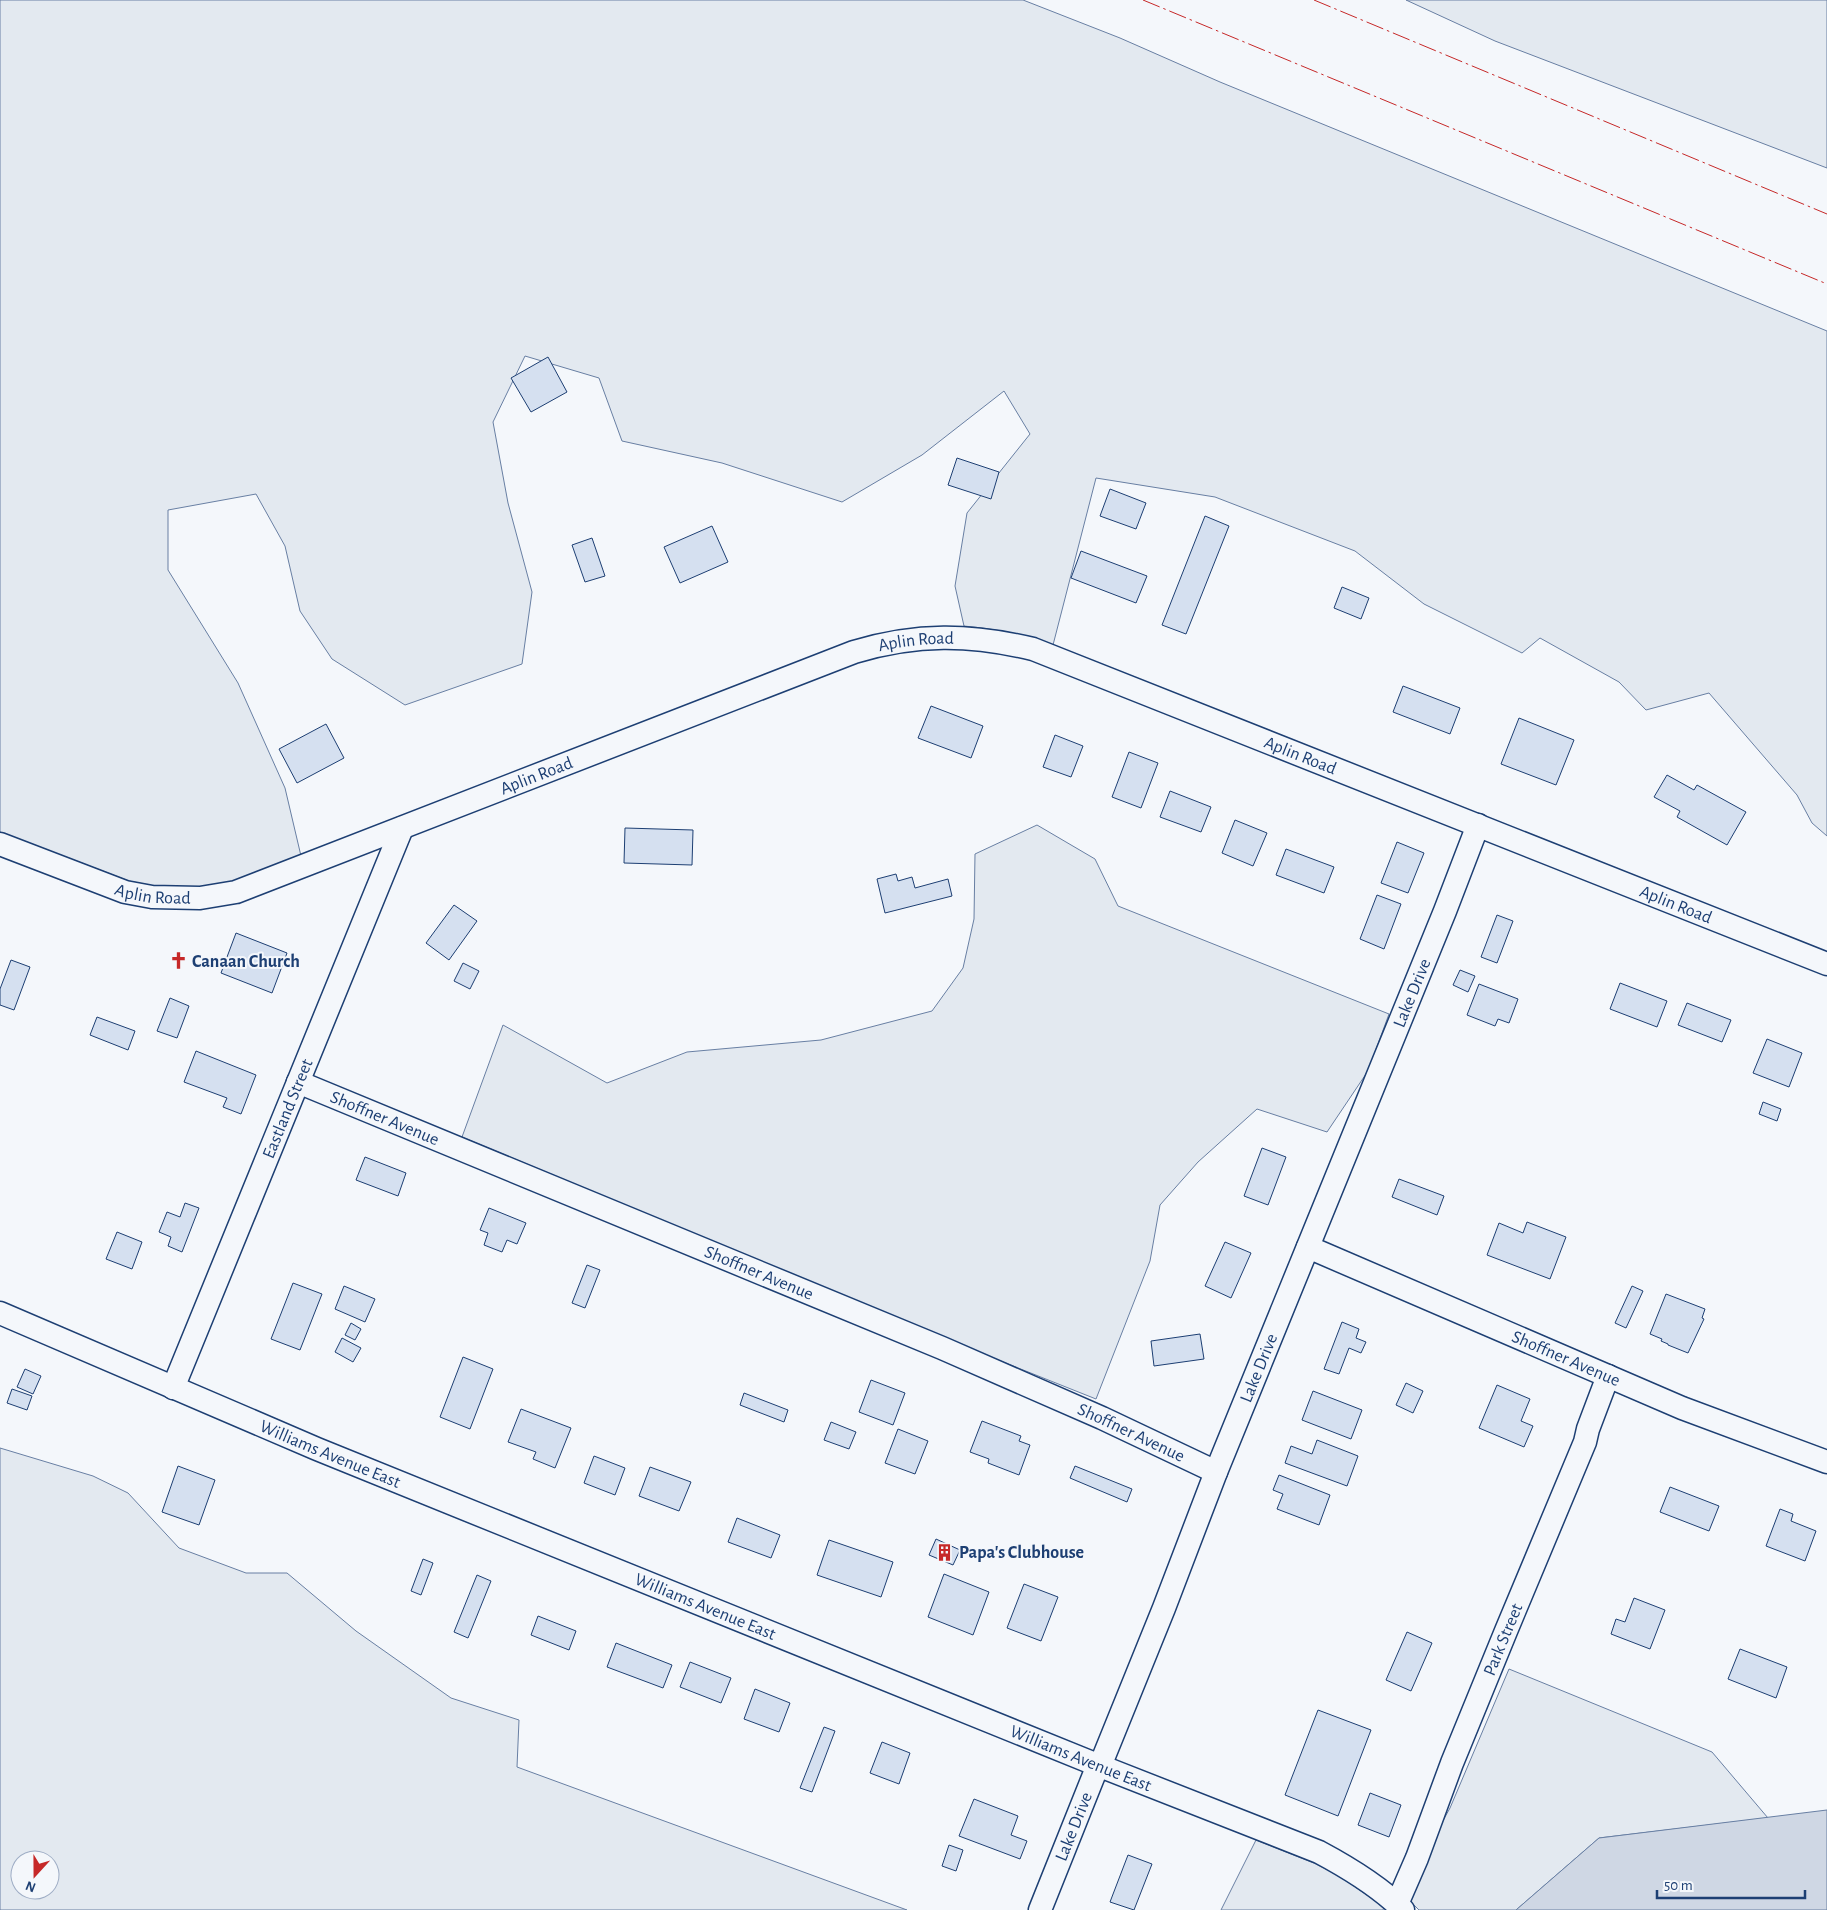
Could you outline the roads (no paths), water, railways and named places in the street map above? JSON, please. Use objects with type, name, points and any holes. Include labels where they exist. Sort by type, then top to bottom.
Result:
[{"type":"street","name":"Aplin Road","points":[[0,844],[126,892],[166,898],[200,898],[236,892],[854,652],[894,641],[955,637],[998,641],[1033,649],[1827,964]]},
{"type":"street","name":"Lake Drive","points":[[1040,1910],[1096,1770],[1100,1766],[1161,1617],[1216,1472],[1445,911],[1478,825]]},
{"type":"street","name":"Eastland Street","points":[[173,1388],[402,828]]},
{"type":"street","name":"Shoffner Avenue","points":[[298,1082],[942,1348],[1102,1418],[1216,1472]]},
{"type":"street","name":"Shoffner Avenue","points":[[1308,1247],[1682,1408],[1827,1462]]},
{"type":"street","name":"Williams Avenue East","points":[[0,1313],[326,1453],[1100,1766],[1319,1852],[1343,1865],[1400,1907]]},
{"type":"street","name":"Park Street","points":[[1400,1907],[1452,1763],[1585,1442],[1608,1376]]},
{"type":"place","name":"Canaan Church","points":[[178,961]]},
{"type":"place","name":"Papa's Clubhouse","points":[[945,1552]]}]
